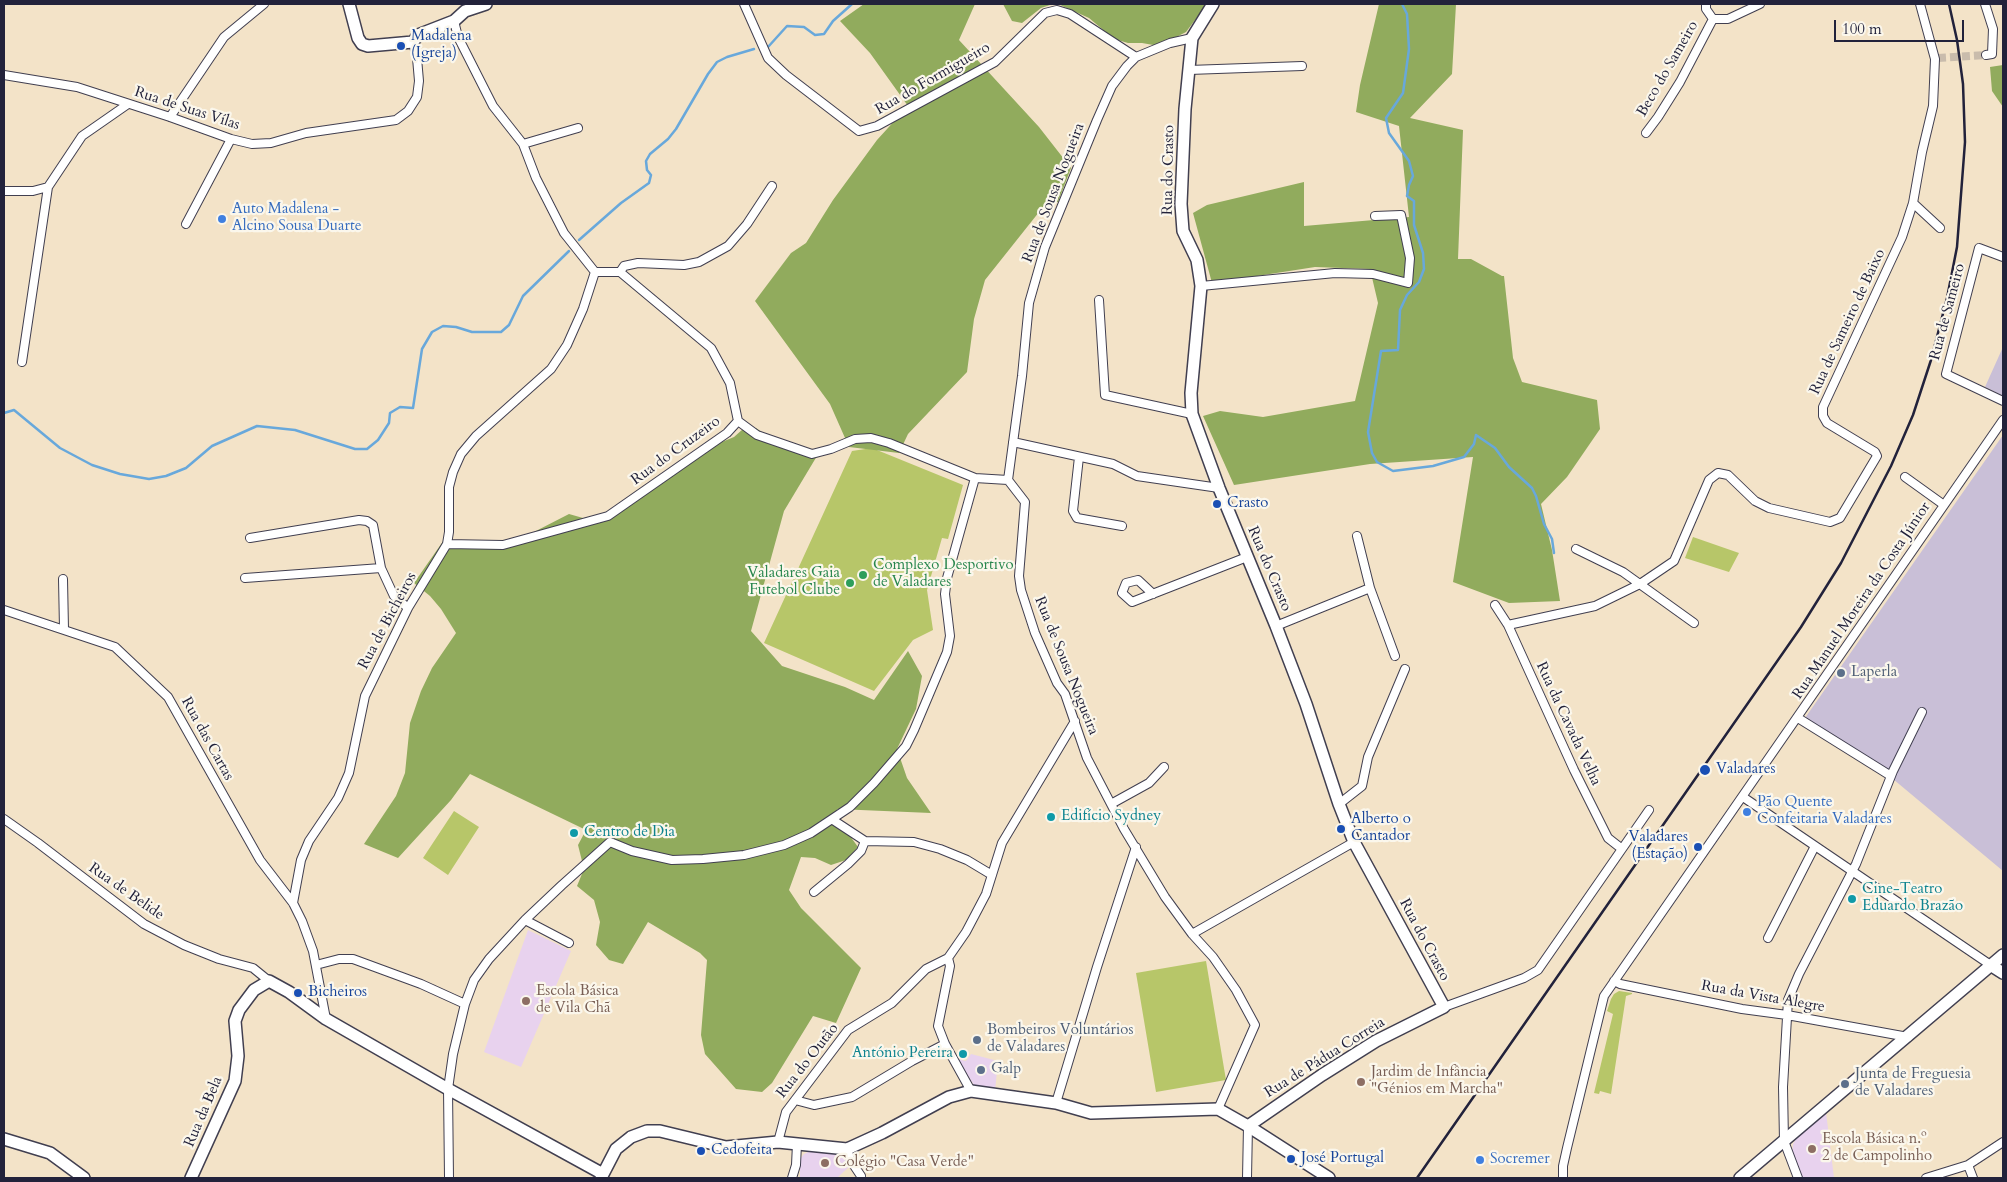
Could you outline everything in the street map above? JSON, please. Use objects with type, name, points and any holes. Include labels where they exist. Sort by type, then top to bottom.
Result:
[{"type":"street","points":[[170,117],[224,37],[264,4]]},
{"type":"street","points":[[349,4],[358,38],[362,44],[368,46],[413,42],[418,35],[454,21],[465,12],[486,4]]},
{"type":"street","name":"Rua do Formigueiro","points":[[744,4],[768,58],[786,75],[859,130],[878,126],[994,62],[1045,13],[1057,10],[1070,14],[1136,57]]},
{"type":"street","name":"Rua do Crasto","points":[[1213,4],[1192,38],[1181,204],[1183,231],[1197,260],[1201,286],[1191,393],[1192,414],[1219,488],[1306,704],[1339,804],[1354,842],[1444,1007]]},
{"type":"street","points":[[1706,4],[1706,9],[1713,19],[1728,18],[1760,4]]},
{"type":"street","name":"Rua de Sameiro de Baixo","points":[[1640,584],[1674,561],[1709,480],[1718,472],[1728,475],[1755,501],[1769,508],[1830,522],[1840,518],[1877,456],[1875,452],[1827,423],[1823,416],[1823,407],[1902,237],[1913,204],[1922,152],[1933,106],[1936,59],[1920,4]]},
{"type":"street","points":[[1985,4],[1993,29],[1989,55]]},
{"type":"street","name":"Beco do Sameiro","points":[[1646,133],[1680,82],[1713,19]]},
{"type":"street","points":[[454,21],[458,37],[493,106],[523,144],[536,178],[564,233],[595,272],[620,272],[624,266],[638,263],[684,264],[699,262],[728,246],[747,224],[772,186]]},
{"type":"street","name":"Rua de Sousa Nogueira","points":[[1192,38],[1170,43],[1136,57],[1112,86],[1045,247],[1029,303],[1022,376],[1008,480],[1025,502],[1019,576],[1021,590],[1035,633],[1057,683],[1065,694],[1087,758],[1111,804],[1165,897],[1192,934],[1218,964],[1236,990],[1255,1025],[1218,1109]]},
{"type":"street","name":"Rua de Suas Vílas","points":[[4,75],[77,87],[231,139],[252,144],[271,143],[306,133],[396,120],[408,111],[417,97],[419,82],[417,58],[413,42]]},
{"type":"street","points":[[1189,70],[1302,66]]},
{"type":"street","points":[[22,362],[48,187],[82,136],[128,104]]},
{"type":"street","points":[[523,144],[578,128]]},
{"type":"street","points":[[186,224],[231,139]]},
{"type":"street","points":[[4,191],[33,191],[48,187]]},
{"type":"street","points":[[1913,204],[1940,228]]},
{"type":"street","points":[[1201,286],[1336,273],[1373,274],[1408,283],[1410,258],[1401,215],[1375,216]]},
{"type":"street","name":"Rua de Sameiro","points":[[2003,257],[1979,248],[1946,374],[2003,401]]},
{"type":"street","name":"Rua de Bicheiros","points":[[293,903],[302,860],[310,841],[338,798],[348,772],[365,696],[408,608],[447,544],[449,532],[449,487],[452,472],[461,454],[476,436],[551,369],[567,345],[583,309],[595,272]]},
{"type":"street","name":"Rua do Cruzeiro","points":[[447,544],[503,545],[608,516],[727,434],[738,422],[730,383],[711,348],[620,272]]},
{"type":"street","points":[[1099,300],[1105,395],[1192,414]]},
{"type":"street","name":"Rua Manuel Moreira da Costa Júnior","points":[[1563,1178],[1563,1166],[1567,1148],[1604,996],[2003,420]]},
{"type":"street","points":[[738,422],[757,435],[812,454],[831,449],[855,439],[871,438],[889,443],[975,478],[1008,480]]},
{"type":"street","points":[[1013,442],[1113,464],[1137,476],[1219,488]]},
{"type":"street","points":[[1079,456],[1072,511],[1077,518],[1122,526]]},
{"type":"street","points":[[1905,477],[1944,504]]},
{"type":"street","points":[[449,1178],[448,1089],[453,1054],[465,1004],[474,980],[525,920],[610,842],[651,856],[672,860],[703,860],[744,854],[784,845],[811,833],[850,807],[906,746],[947,652],[950,636],[945,594],[947,578],[975,478]]},
{"type":"street","points":[[250,538],[359,520],[367,521],[373,525],[380,568],[394,596],[408,608]]},
{"type":"street","points":[[1358,536],[1370,588],[1395,656]]},
{"type":"street","points":[[1576,549],[1623,572],[1694,623]]},
{"type":"street","points":[[1153,594],[1247,557]]},
{"type":"street","points":[[245,578],[380,568]]},
{"type":"street","points":[[63,579],[64,629]]},
{"type":"street","points":[[1508,626],[1595,606],[1640,584]]},
{"type":"street","points":[[1276,626],[1370,588]]},
{"type":"street","name":"Rua da Cavada Velha","points":[[1495,605],[1508,626],[1574,770],[1608,838],[1622,849]]},
{"type":"street","name":"Rua das Cartas","points":[[4,610],[115,647],[168,697],[260,860],[293,903]]},
{"type":"street","points":[[1339,804],[1362,786],[1368,757],[1405,669]]},
{"type":"street","points":[[1798,1178],[1784,1141],[1783,1087],[1788,1000],[1799,974],[1852,870],[1891,776],[1922,712]]},
{"type":"street","points":[[1798,718],[1891,776]]},
{"type":"street","points":[[971,1091],[945,1044],[938,1026],[950,966],[948,958],[970,925],[986,894],[1002,843],[1075,721]]},
{"type":"street","points":[[1111,804],[1149,783],[1164,767]]},
{"type":"street","points":[[1743,797],[2003,973]]},
{"type":"street","name":"Rua de Pádua Correia","points":[[1248,1126],[1322,1075],[1376,1041],[1444,1007],[1524,978],[1538,970],[1649,810]]},
{"type":"street","name":"Rua de Belide","points":[[4,819],[144,924],[184,945],[219,959],[253,968],[269,981]]},
{"type":"street","points":[[833,820],[865,841],[914,842],[967,860],[992,875]]},
{"type":"street","points":[[814,892],[861,851],[865,841]]},
{"type":"street","points":[[1192,934],[1354,842]]},
{"type":"street","points":[[1768,938],[1815,846]]},
{"type":"street","points":[[1056,1103],[1136,847]]},
{"type":"street","points":[[293,903],[302,920],[316,965],[326,1019]]},
{"type":"street","points":[[525,920],[569,943]]},
{"type":"street","points":[[1740,1178],[2003,955]]},
{"type":"street","points":[[316,965],[339,959],[353,958],[421,984],[465,1004]]},
{"type":"street","name":"Rua do Outão","points":[[778,1142],[786,1112],[848,1030],[892,1003],[926,969],[948,958]]},
{"type":"street","points":[[269,981],[289,992],[326,1019],[602,1176],[616,1150],[631,1137],[647,1131],[660,1131],[726,1147],[778,1142],[847,1149],[882,1133],[949,1097],[971,1091],[1056,1103],[1091,1113],[1218,1109],[1329,1178]]},
{"type":"street","name":"Rua da Bela","points":[[191,1178],[235,1082],[238,1056],[235,1022],[239,1010],[254,990],[269,981]]},
{"type":"street","name":"Rua da Vista Alegre","points":[[1614,981],[1620,984],[1742,1009],[1787,1015],[1908,1037]]},
{"type":"street","points":[[796,1100],[814,1105],[852,1097],[912,1061],[945,1044]]},
{"type":"street","points":[[1247,1178],[1248,1126]]},
{"type":"street","points":[[4,1139],[50,1153],[84,1178]]},
{"type":"street","points":[[1926,1178],[1968,1165],[2003,1142]]},
{"type":"street","points":[[792,1178],[796,1165],[796,1144]]},
{"type":"street","points":[[847,1149],[851,1160],[861,1176]]},
{"type":"street","points":[[1968,1165],[1973,1178]]},
{"type":"shaded area","points":[[2003,347],[2003,396],[1985,387]]},
{"type":"shaded area","points":[[2003,435],[2003,871],[1893,779],[1885,769],[1805,718]]},
{"type":"shaded area","name":"Escola Básica de Vila Chã","points":[[528,930],[571,951],[521,1067],[484,1052]]},
{"type":"shaded area","name":"Galp","points":[[971,1054],[998,1061],[995,1091],[974,1085],[957,1059],[966,1061]]},
{"type":"shaded area","name":"Escola Básica n.º 2 de Campolinho","points":[[1826,1112],[1834,1178],[1803,1178],[1792,1154],[1793,1144],[1798,1136]]},
{"type":"shaded area","name":"Colégio \"Casa Verde\"","points":[[832,1151],[841,1153],[851,1165],[837,1178],[800,1178],[800,1159],[804,1154],[808,1152]]},
{"type":"green space","points":[[864,4],[975,4],[959,40],[1039,127],[1071,168],[1058,202],[1047,202],[985,280],[974,319],[967,372],[908,434],[899,453],[849,447],[830,404],[755,301],[791,253],[806,243],[833,200],[877,140],[908,106],[870,53],[840,21]]},
{"type":"green space","points":[[1003,4],[1053,4],[1041,8],[1022,23],[1012,21]]},
{"type":"green space","points":[[1058,4],[1207,4],[1186,32],[1159,46],[1128,43],[1114,39],[1089,18]]},
{"type":"green space","points":[[1379,4],[1456,4],[1452,74],[1410,118],[1463,130],[1458,259],[1471,259],[1504,276],[1513,358],[1522,382],[1597,400],[1600,429],[1567,477],[1541,504],[1552,550],[1560,601],[1509,603],[1453,582],[1473,457],[1370,464],[1234,485],[1203,416],[1220,411],[1263,417],[1355,401],[1378,303],[1370,269],[1315,267],[1212,283],[1193,213],[1207,205],[1304,182],[1304,226],[1409,217],[1399,126],[1356,112],[1360,85]]},
{"type":"green space","points":[[2003,65],[2003,107],[1992,91],[1990,67]]},
{"type":"green space","points":[[756,428],[782,446],[802,455],[817,456],[784,511],[751,631],[782,666],[845,687],[874,700],[908,651],[922,676],[916,709],[897,749],[907,778],[931,813],[837,809],[842,825],[858,847],[846,860],[831,865],[815,858],[801,857],[789,890],[801,908],[861,968],[836,1023],[813,1016],[772,1083],[762,1092],[736,1089],[705,1054],[701,1035],[707,960],[700,953],[648,922],[623,964],[609,960],[596,945],[600,922],[594,900],[577,886],[584,869],[578,845],[586,830],[470,774],[451,800],[398,858],[364,844],[396,796],[405,773],[410,723],[421,691],[432,668],[456,633],[441,609],[430,596],[414,583],[446,537],[455,541],[497,542],[532,533],[569,514],[583,518],[597,517],[614,511],[717,444],[734,437],[743,429]]},
{"type":"green space","name":"Complexo Desportivo de Valadares","points":[[872,448],[963,485],[948,539],[942,538],[927,590],[933,630],[913,640],[874,691],[764,643],[852,451]]},
{"type":"green space","points":[[1693,537],[1739,553],[1729,572],[1685,558]]},
{"type":"green space","points":[[454,811],[479,827],[448,875],[423,858]]},
{"type":"green space","points":[[1206,961],[1226,1080],[1156,1092],[1136,973]]},
{"type":"green space","points":[[1619,991],[1632,994],[1626,996],[1611,1094],[1600,1091],[1599,1094],[1594,1093],[1613,1014],[1607,1011],[1614,994]]},
{"type":"waterway","points":[[768,47],[787,26],[804,27],[815,35],[824,34],[833,21],[852,4]]},
{"type":"waterway","points":[[1402,4],[1407,14],[1409,49],[1403,93],[1386,118],[1389,133],[1409,161],[1413,176],[1407,196],[1414,201],[1414,225],[1423,253],[1424,269],[1419,282],[1407,295],[1400,310],[1398,350],[1381,351],[1368,432],[1372,453],[1377,462],[1393,471],[1433,466],[1464,457],[1474,444],[1476,435],[1495,448],[1509,467],[1532,488],[1544,524],[1552,539],[1554,553]]},
{"type":"waterway","points":[[579,240],[621,203],[649,183],[651,175],[647,170],[646,161],[650,154],[668,139],[676,129],[717,62],[754,49]]},
{"type":"waterway","points":[[4,413],[14,410],[60,448],[92,465],[120,474],[149,479],[166,476],[186,468],[212,446],[257,426],[295,430],[355,449],[367,449],[378,440],[389,423],[390,413],[400,407],[413,408],[422,349],[432,332],[443,326],[456,327],[472,332],[501,332],[509,325],[523,296],[569,251]]},
{"type":"tunnel","points":[[1938,58],[1986,55]]},
{"type":"railway","points":[[1417,1178],[1801,627],[1841,563],[1891,466],[1913,415],[1931,360],[1947,298],[1957,247],[1965,142],[1963,84],[1957,40],[1949,4]]},
{"type":"place","name":"Madalena (Igreja)","points":[[401,46]]},
{"type":"place","name":"Auto Madalena - Alcino Sousa Duarte","points":[[222,219]]},
{"type":"place","name":"Crasto","points":[[1217,504]]},
{"type":"place","name":"Complexo Desportivo de Valadares","points":[[863,575]]},
{"type":"place","name":"Valadares Gaia Futebol Clube","points":[[850,583]]},
{"type":"place","name":"Laperla","points":[[1841,673]]},
{"type":"place","name":"Valadares","points":[[1705,770]]},
{"type":"place","name":"Pão Quente Confeitaria Valadares","points":[[1747,812]]},
{"type":"place","name":"Edifício Sydney","points":[[1051,817]]},
{"type":"place","name":"Alberto o Cantador","points":[[1341,829]]},
{"type":"place","name":"Centro de Dia","points":[[574,833]]},
{"type":"place","name":"Valadares (Estação)","points":[[1698,847]]},
{"type":"place","name":"Cine-Teatro Eduardo Brazão","points":[[1852,899]]},
{"type":"place","name":"Bicheiros","points":[[298,993]]},
{"type":"place","name":"Escola Básica de Vila Chã","points":[[526,1001]]},
{"type":"place","name":"Bombeiros Voluntários de Valadares","points":[[977,1040]]},
{"type":"place","name":"António Pereira","points":[[963,1054]]},
{"type":"place","name":"Galp","points":[[981,1070]]},
{"type":"place","name":"Jardim de Infância \"Génios em Marcha\"","points":[[1361,1082]]},
{"type":"place","name":"Junta de Freguesia de Valadares","points":[[1845,1084]]},
{"type":"place","name":"Escola Básica n.º 2 de Campolinho","points":[[1812,1149]]},
{"type":"place","name":"Cedofeita","points":[[701,1151]]},
{"type":"place","name":"José Portugal","points":[[1291,1159]]},
{"type":"place","name":"Socremer","points":[[1480,1160]]},
{"type":"place","name":"Colégio \"Casa Verde\"","points":[[825,1163]]}]
